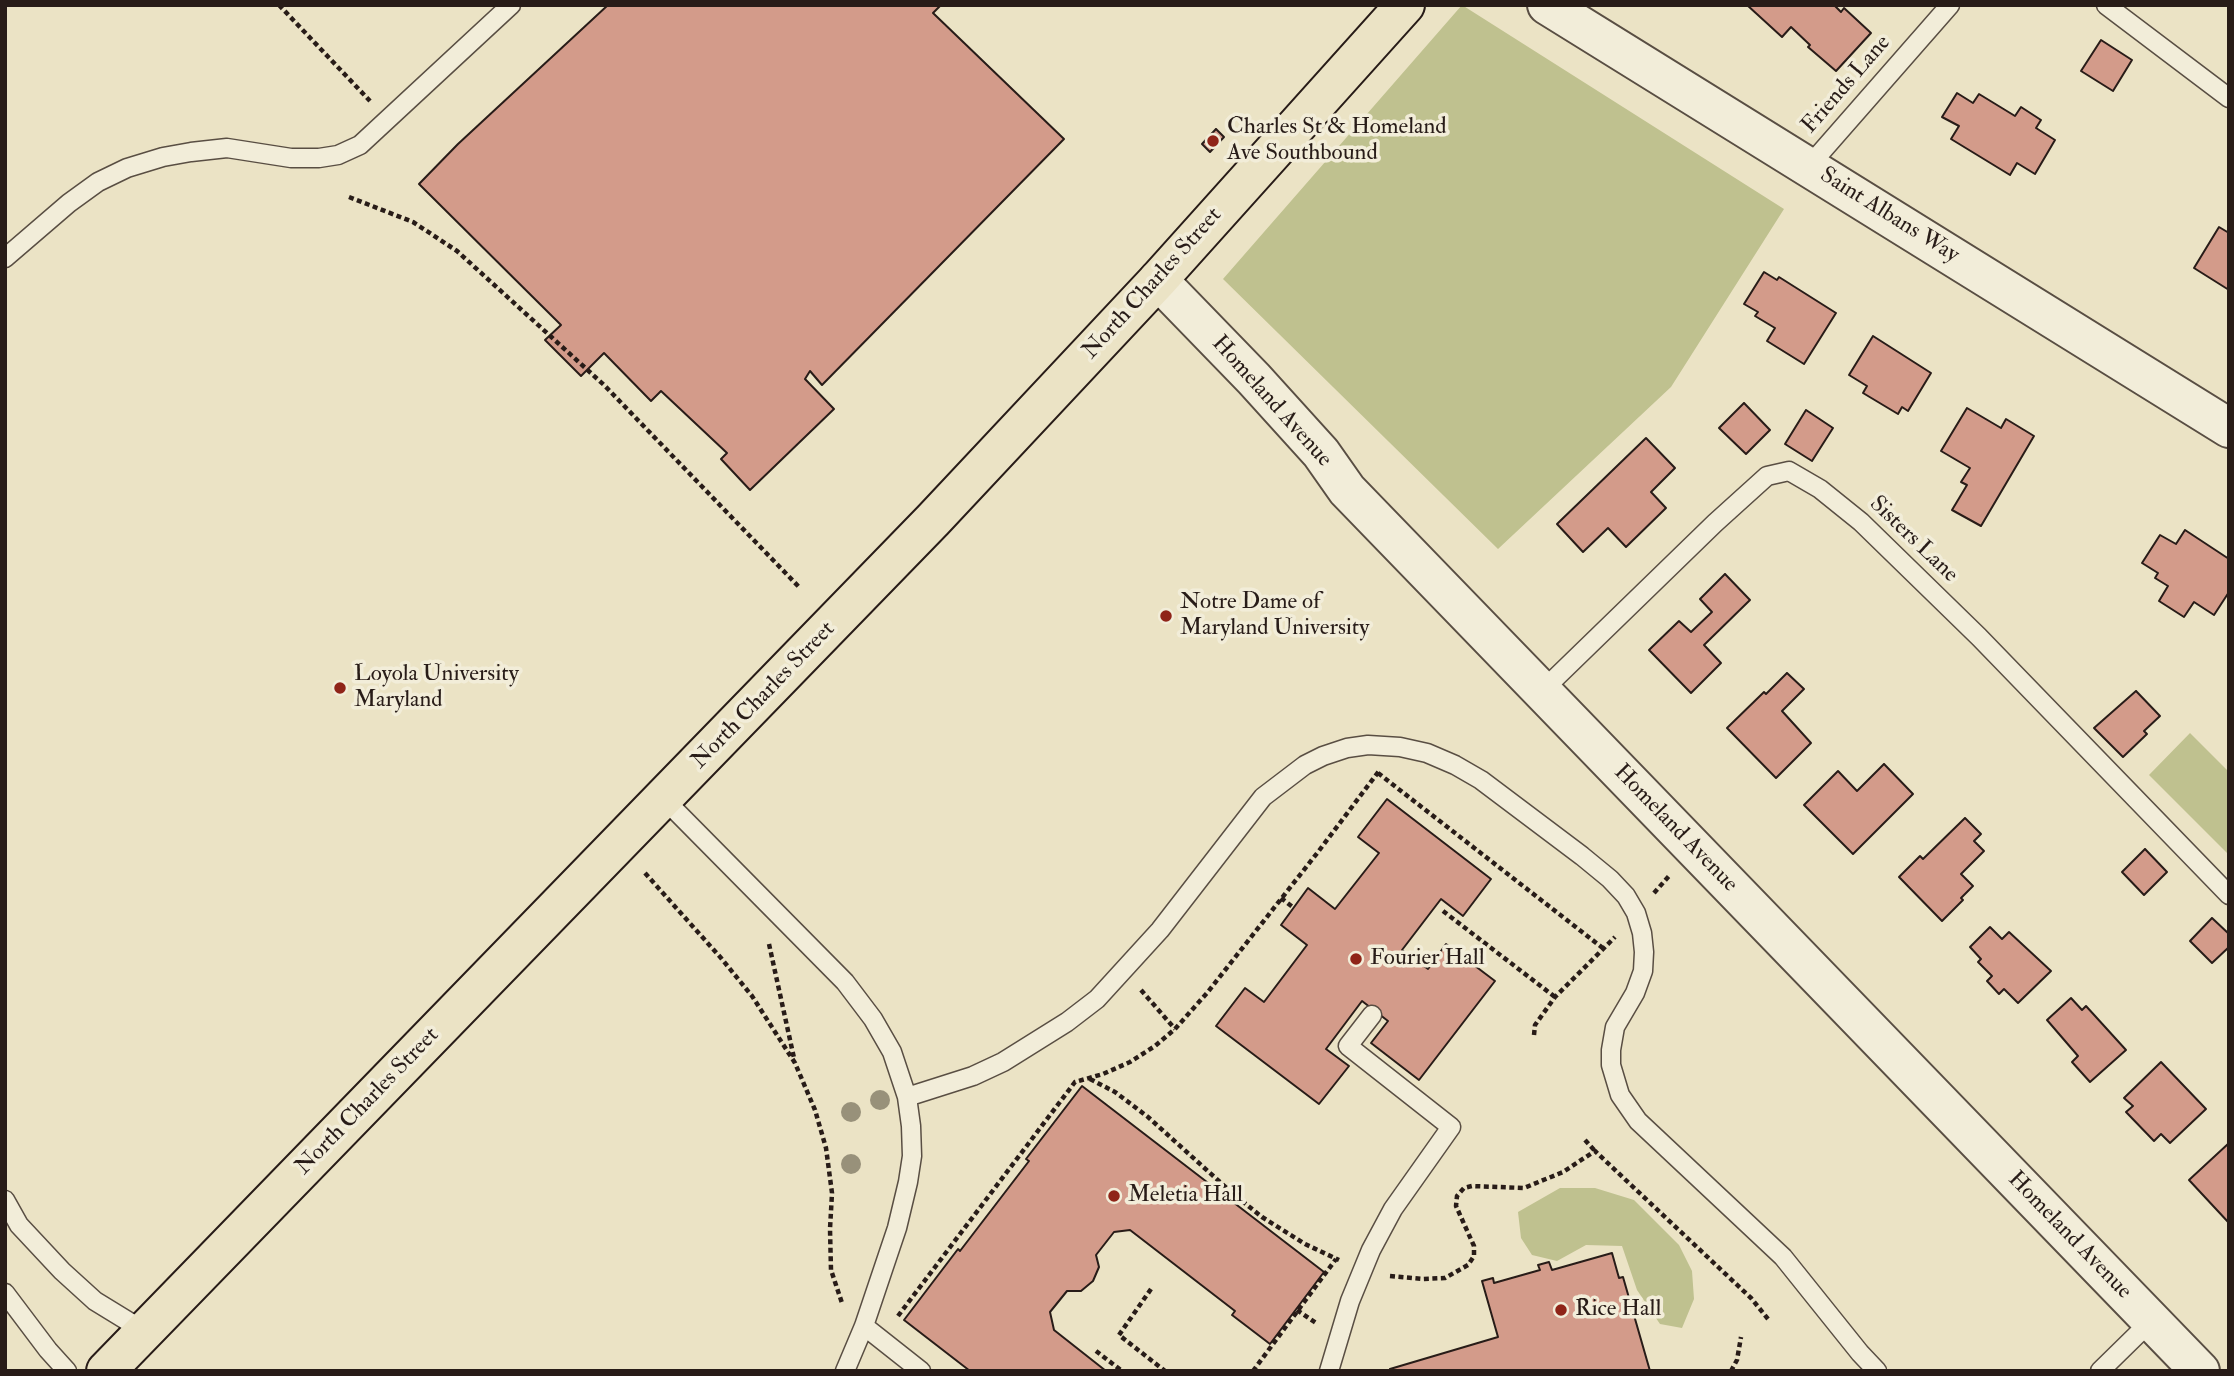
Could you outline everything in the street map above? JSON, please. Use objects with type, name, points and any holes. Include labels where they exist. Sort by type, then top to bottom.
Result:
[{"type":"main road","name":"North Charles Street","points":[[106,1371],[933,520],[1158,280],[1402,6]]},
{"type":"street","name":"Saint Albans Way","points":[[1547,5],[2229,428]]},
{"type":"street","name":"Homeland Avenue","points":[[1158,280],[1321,453],[1347,490],[2200,1371]]},
{"type":"lane","points":[[5,257],[69,203],[98,182],[127,168],[163,157],[227,148],[291,158],[338,155],[360,145],[511,5]]},
{"type":"lane","name":"Friends Lane","points":[[1809,166],[1950,5]]},
{"type":"lane","points":[[2106,5],[2229,98]]},
{"type":"lane","name":"Sisters Lane","points":[[1542,691],[1741,499],[1767,476],[1789,471],[1820,489],[1861,522],[1979,637],[2229,895]]},
{"type":"lane","points":[[906,1097],[973,1076],[1014,1055],[1097,999],[1160,930],[1262,797],[1285,779],[1323,756],[1348,748],[1368,745],[1400,747],[1427,753],[1481,780],[1610,878],[1626,896],[1636,913],[1644,952],[1643,971],[1635,993],[1615,1027],[1611,1050],[1611,1065],[1620,1095],[1638,1121],[1783,1257],[1877,1371]]},
{"type":"lane","points":[[664,799],[845,982],[873,1019],[892,1052],[906,1097],[912,1156],[897,1228],[864,1326],[845,1371]]},
{"type":"lane","points":[[1329,1371],[1342,1324],[1371,1250],[1394,1209],[1451,1126],[1348,1046],[1372,1015]]},
{"type":"lane","points":[[5,1200],[19,1225],[62,1271],[95,1301],[144,1331]]},
{"type":"lane","points":[[5,1293],[67,1371]]},
{"type":"lane","points":[[2100,1371],[2151,1321]]},
{"type":"lane","points":[[864,1326],[920,1371]]},
{"type":"path","points":[[279,5],[387,120]]},
{"type":"path","points":[[348,197],[413,222],[457,251],[604,385],[800,588]]},
{"type":"path","points":[[898,1316],[1074,1083],[1130,1062],[1175,1029],[1400,747]]},
{"type":"path","points":[[1377,773],[1604,948]]},
{"type":"path","points":[[645,873],[752,996],[795,1063],[815,1110],[826,1148],[832,1193],[830,1229],[834,1282],[845,1308],[864,1326]]},
{"type":"path","points":[[1648,898],[1670,875]]},
{"type":"path","points":[[1281,898],[1294,908]]},
{"type":"path","points":[[1443,911],[1555,997]]},
{"type":"path","points":[[778,913],[766,929],[795,1063]]},
{"type":"path","points":[[1534,1035],[1535,1025],[1555,997],[1617,935]]},
{"type":"path","points":[[1125,971],[1175,1029]]},
{"type":"path","points":[[1089,1078],[1115,1092],[1148,1116],[1262,1217],[1305,1244],[1345,1263]]},
{"type":"path","points":[[1585,1140],[1751,1298],[1768,1319]]},
{"type":"path","points":[[1382,1275],[1423,1279],[1445,1278],[1458,1272],[1468,1265],[1474,1256],[1474,1246],[1456,1206],[1457,1196],[1464,1188],[1524,1188],[1563,1172],[1595,1151]]},
{"type":"path","points":[[1252,1371],[1336,1259]]},
{"type":"path","points":[[1151,1289],[1119,1335],[1165,1371]]},
{"type":"path","points":[[1297,1310],[1322,1327]]},
{"type":"path","points":[[1731,1371],[1737,1360],[1741,1338]]},
{"type":"path","points":[[1096,1351],[1122,1371]]},
{"type":"green space","points":[[1462,5],[1784,209],[1671,387],[1498,549],[1223,279]]},
{"type":"green space","points":[[2190,733],[2229,772],[2229,855],[2149,775]]},
{"type":"green space","points":[[1560,1188],[1595,1188],[1634,1200],[1679,1245],[1692,1271],[1694,1299],[1682,1328],[1660,1324],[1637,1290],[1622,1246],[1586,1245],[1557,1261],[1532,1255],[1521,1238],[1518,1212]]},
{"type":"building","points":[[608,5],[941,5],[933,13],[1064,139],[822,385],[810,371],[805,379],[834,409],[750,490],[721,459],[727,453],[661,391],[651,401],[604,353],[581,376],[545,340],[561,325],[419,184],[458,144]]},
{"type":"building","points":[[1747,5],[1834,5],[1841,12],[1844,8],[1871,33],[1836,71],[1808,47],[1810,45],[1791,27],[1782,37]]},
{"type":"building","points":[[2101,40],[2132,60],[2113,91],[2081,71]]},
{"type":"building","points":[[1957,93],[1973,103],[1979,94],[2015,116],[2021,107],[2041,120],[2036,128],[2055,140],[2035,174],[2017,163],[2010,175],[1951,139],[1959,126],[1942,117]]},
{"type":"building","name":"Charles St & Homeland Ave Southbound","points":[[1216,129],[1224,137],[1210,152],[1202,144]]},
{"type":"building","points":[[2219,227],[2229,233],[2229,290],[2194,268]]},
{"type":"building","points":[[1764,272],[1777,280],[1779,277],[1836,313],[1804,364],[1767,341],[1775,328],[1755,316],[1758,312],[1744,304]]},
{"type":"building","points":[[1873,336],[1931,373],[1908,411],[1902,407],[1898,414],[1863,393],[1867,386],[1849,375]]},
{"type":"building","points":[[1744,403],[1770,430],[1746,454],[1719,428]]},
{"type":"building","points":[[1967,408],[2001,428],[2006,419],[2034,436],[1981,526],[1952,510],[1967,485],[1961,482],[1970,468],[1941,451]]},
{"type":"building","points":[[1806,410],[1833,428],[1812,461],[1785,444]]},
{"type":"building","points":[[1646,438],[1675,468],[1651,492],[1666,508],[1626,547],[1608,528],[1583,552],[1557,524]]},
{"type":"building","points":[[2185,530],[2229,559],[2229,592],[2214,615],[2194,602],[2184,617],[2159,601],[2168,586],[2155,578],[2158,573],[2142,563],[2160,535],[2176,544]]},
{"type":"building","points":[[1725,574],[1750,600],[1704,645],[1721,663],[1691,693],[1649,650],[1679,621],[1691,632],[1712,612],[1700,599]]},
{"type":"building","points":[[1787,673],[1804,689],[1782,711],[1811,743],[1776,778],[1727,728]]},
{"type":"building","points":[[2136,691],[2160,716],[2144,731],[2147,734],[2123,757],[2094,728]]},
{"type":"building","points":[[1884,764],[1913,794],[1853,854],[1804,805],[1838,771],[1857,791]]},
{"type":"building","name":"Fourier Hall","points":[[1387,799],[1491,879],[1463,916],[1441,899],[1402,950],[1428,969],[1446,944],[1495,981],[1419,1080],[1371,1043],[1388,1021],[1362,1001],[1326,1049],[1349,1066],[1319,1104],[1216,1026],[1245,988],[1264,1002],[1307,945],[1281,925],[1308,888],[1335,909],[1379,853],[1358,837]]},
{"type":"building","points":[[1965,818],[1981,834],[1974,841],[1984,851],[1961,874],[1973,886],[1942,921],[1899,877],[1920,856],[1923,859]]},
{"type":"building","points":[[2145,849],[2167,872],[2144,895],[2122,872]]},
{"type":"building","points":[[2212,918],[2229,934],[2229,947],[2212,963],[2190,941]]},
{"type":"building","points":[[1990,927],[2002,939],[2009,932],[2051,971],[2018,1003],[2004,989],[1999,994],[1987,981],[1992,976],[1978,962],[1981,959],[1970,947]]},
{"type":"building","points":[[2071,998],[2082,1010],[2086,1006],[2126,1050],[2090,1082],[2072,1062],[2078,1056],[2047,1020]]},
{"type":"building","points":[[2161,1062],[2206,1109],[2170,1143],[2161,1134],[2154,1141],[2126,1112],[2133,1106],[2124,1098]]},
{"type":"building","name":"Meletia Hall","points":[[1082,1086],[1324,1272],[1270,1344],[1232,1315],[1235,1311],[1130,1230],[1114,1232],[1096,1255],[1099,1267],[1093,1281],[1081,1291],[1067,1291],[1050,1312],[1054,1330],[1106,1371],[970,1371],[904,1320],[1029,1161],[1026,1159]]},
{"type":"building","points":[[2229,1143],[2229,1223],[2189,1180]]},
{"type":"building","name":"Rice Hall","points":[[1612,1253],[1619,1278],[1623,1277],[1650,1371],[1391,1371],[1390,1369],[1498,1337],[1482,1281],[1493,1278],[1494,1283],[1540,1270],[1538,1265],[1549,1262],[1552,1270]]},
{"type":"place","name":"Charles St & Homeland Ave Southbound","points":[[1213,141]]},
{"type":"place","name":"Notre Dame of Maryland University","points":[[1166,616]]},
{"type":"place","name":"Loyola University Maryland","points":[[340,688]]},
{"type":"place","name":"Fourier Hall","points":[[1356,959]]},
{"type":"place","name":"Meletia Hall","points":[[1114,1196]]},
{"type":"place","name":"Rice Hall","points":[[1561,1310]]}]
